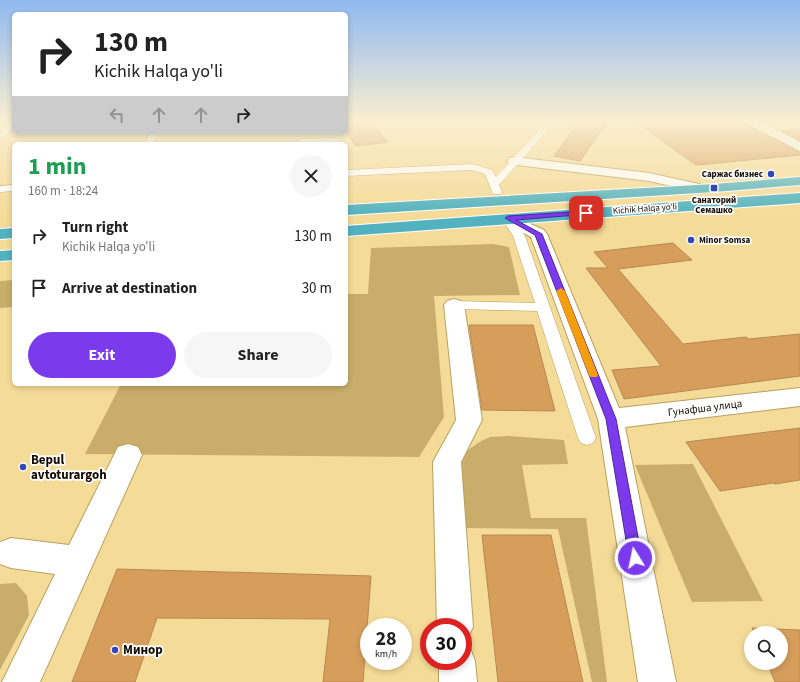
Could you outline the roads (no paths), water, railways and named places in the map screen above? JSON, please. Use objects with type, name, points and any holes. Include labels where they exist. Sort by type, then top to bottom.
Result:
[{"type":"highway","name":"Kichik Halqa yo'li","points":[[348,231],[372,230],[504,209],[800,181]]},
{"type":"highway","name":"Kichik Halqa yo'li","points":[[348,210],[504,209],[800,198]]},
{"type":"highway","points":[[366,209],[372,230]]},
{"type":"highway","points":[[0,234],[12,233]]},
{"type":"highway","points":[[0,256],[12,255]]},
{"type":"street","points":[[514,161],[627,174],[703,189]]},
{"type":"street","points":[[504,209],[538,234],[611,419],[657,682]]},
{"type":"street","points":[[454,305],[469,420],[447,462],[455,618]]},
{"type":"street","name":"Гунафша улица","points":[[611,419],[800,397]]},
{"type":"street","points":[[21,682],[128,455]]},
{"type":"street","points":[[11,553],[78,562]]},
{"type":"street","points":[[457,670],[458,682]]},
{"type":"lane","points":[[494,185],[523,152]]},
{"type":"lane","points":[[348,172],[473,167],[489,172],[504,209],[519,236],[587,438]]},
{"type":"lane","points":[[0,189],[12,188]]},
{"type":"lane","points":[[454,305],[542,307]]},
{"type":"place","name":"Саржас бизнес","points":[[771,174]]},
{"type":"place","name":"Санаторий Семашко","points":[[714,188]]},
{"type":"place","name":"Minor Somsa","points":[[691,240]]},
{"type":"place","name":"Bepul avtoturargoh","points":[[23,467]]},
{"type":"place","name":"Минор","points":[[115,650]]}]
